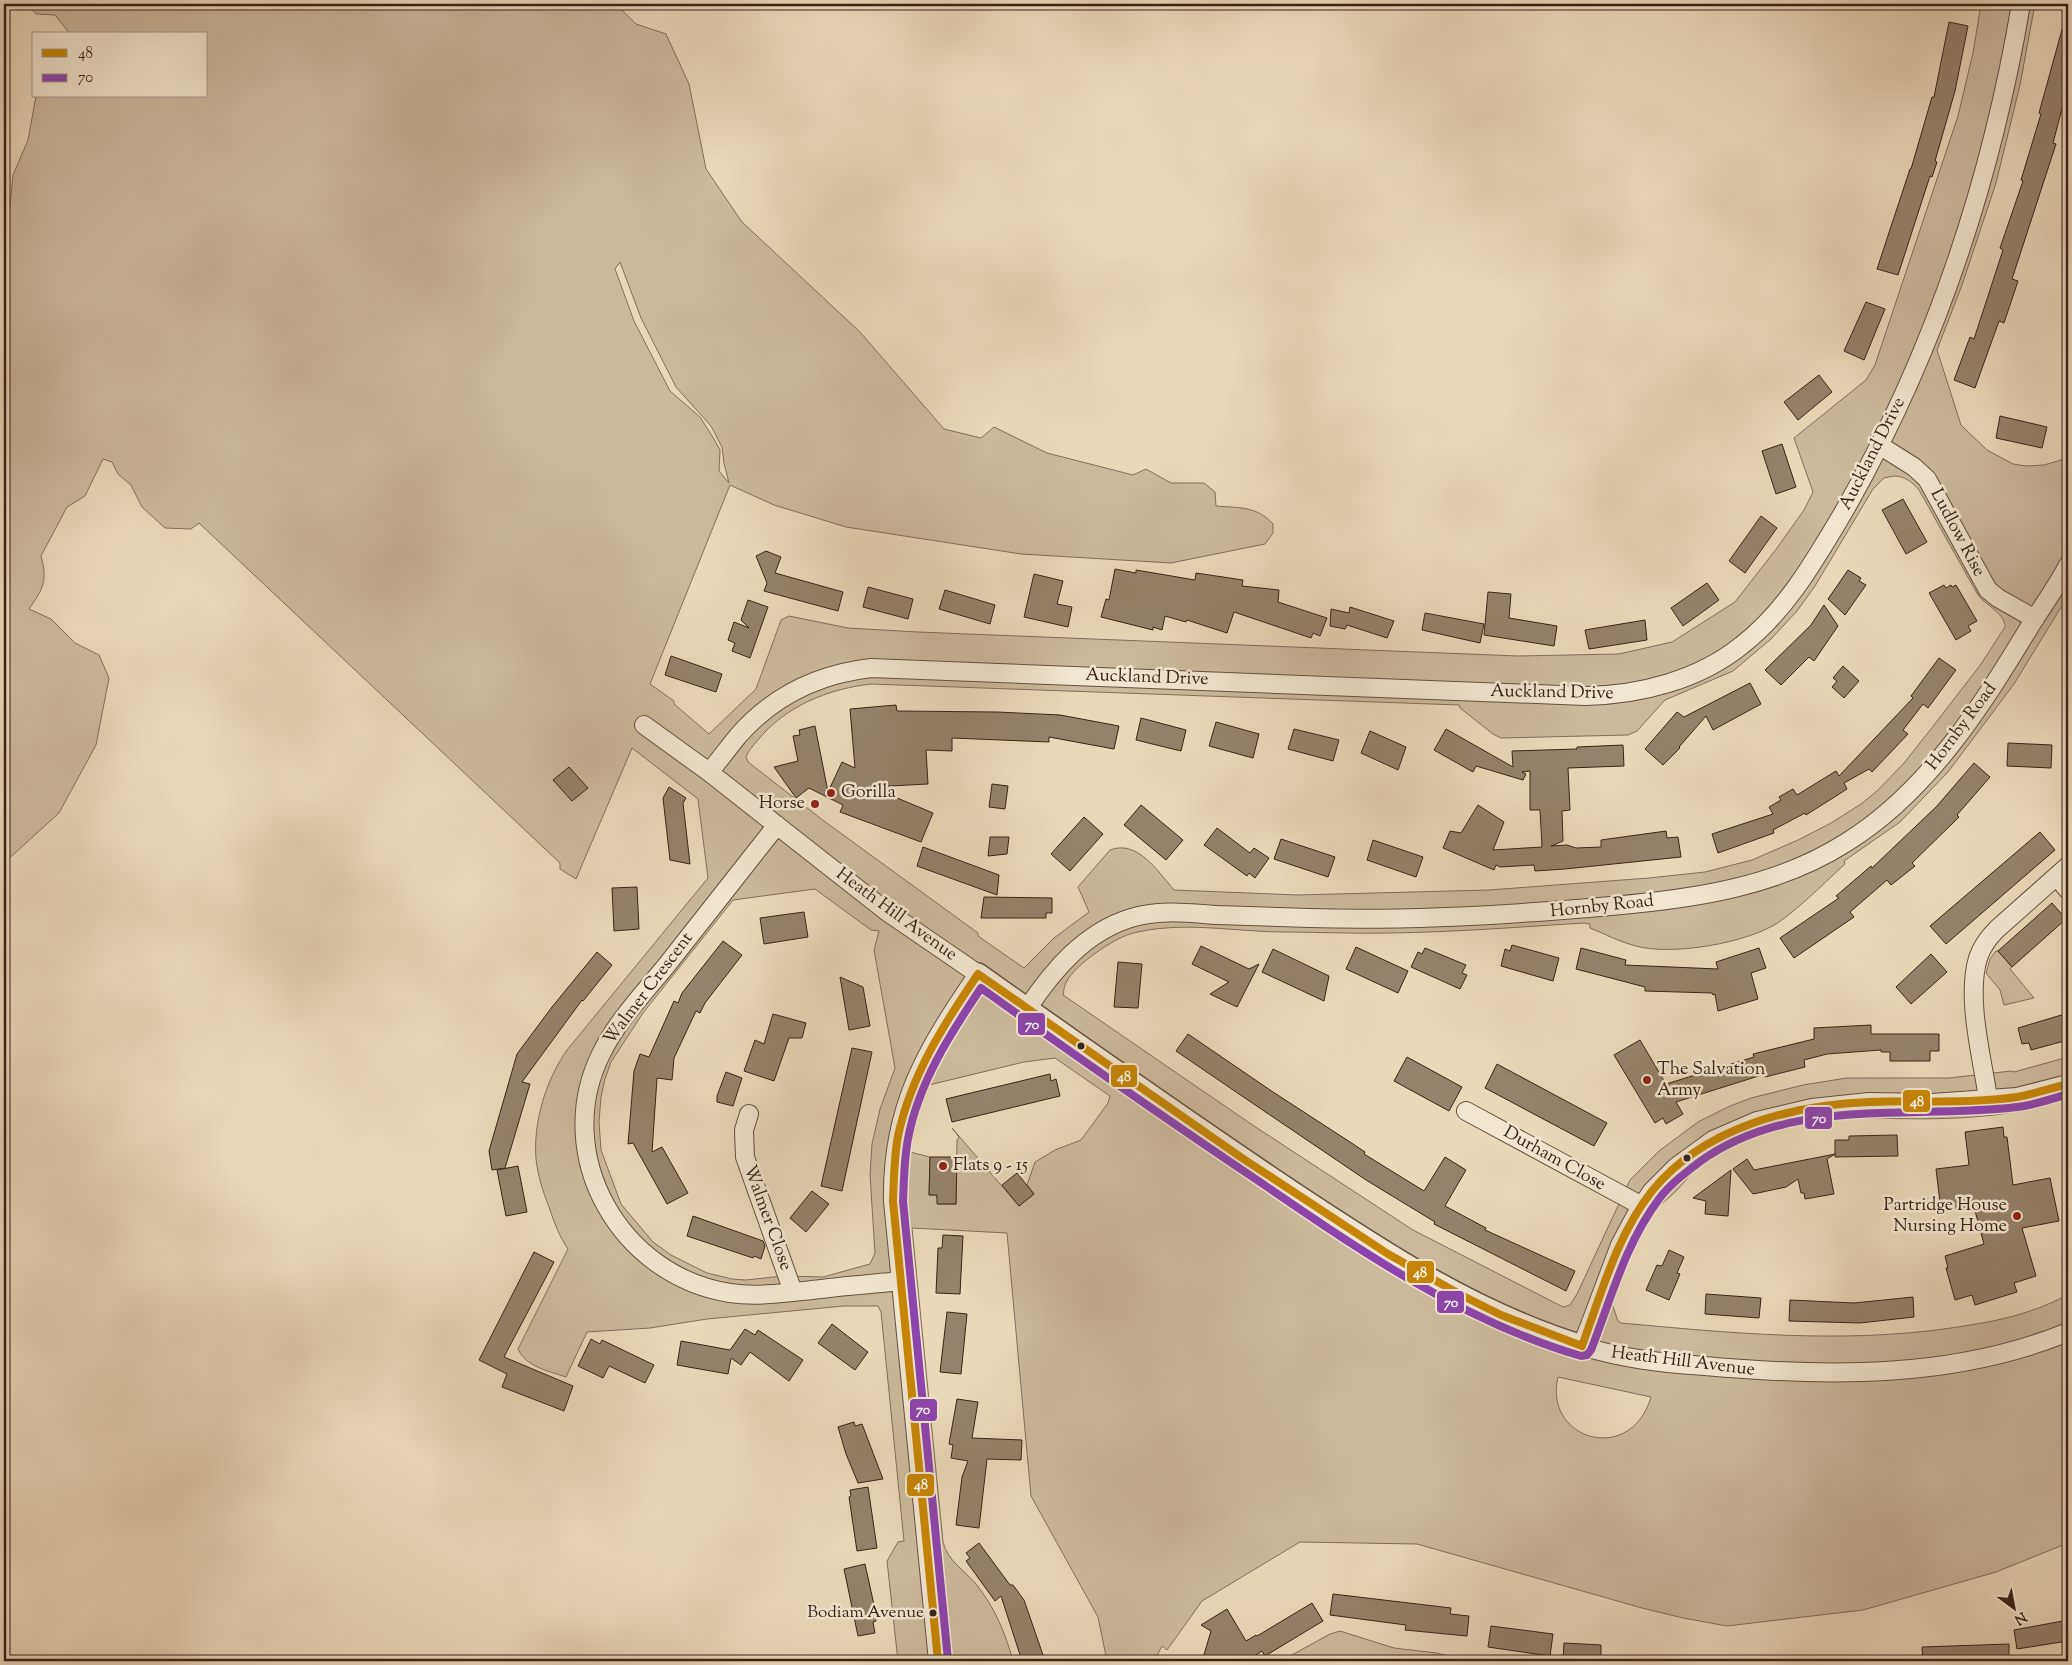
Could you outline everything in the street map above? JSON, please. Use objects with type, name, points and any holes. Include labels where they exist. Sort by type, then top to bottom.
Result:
[{"type":"street","name":"Auckland Drive","points":[[709,772],[739,735],[767,708],[782,698],[816,680],[835,674],[871,668],[1585,696],[1624,694],[1660,686],[1708,667],[1742,645],[1768,620],[1796,587],[1826,542],[1879,445],[1927,341],[1976,201],[2004,92],[2021,4]]},
{"type":"street","name":"Ludlow Rise","points":[[1879,445],[1914,467],[1927,478],[1988,590],[1998,598],[2035,619]]},
{"type":"street","name":"Hornby Road","points":[[1026,1008],[1053,972],[1072,952],[1105,929],[1139,916],[1184,913],[1364,919],[1554,912],[1647,903],[1722,892],[1794,868],[1830,852],[1861,833],[1906,796],[1954,740],[1994,685],[2068,565]]},
{"type":"street","name":"Heath Hill Avenue","points":[[644,725],[709,772],[886,911],[978,974],[1125,1080],[1374,1247],[1495,1314],[1559,1339],[1629,1358],[1672,1364],[1777,1372],[1852,1372],[1915,1368],[1979,1359],[2036,1345],[2068,1332]]},
{"type":"street","name":"Walmer Crescent","points":[[777,825],[635,1003],[612,1035],[594,1070],[588,1089],[584,1128],[589,1166],[604,1202],[626,1234],[658,1263],[684,1279],[716,1290],[741,1294],[793,1292],[901,1281]]},
{"type":"street","points":[[1988,1098],[1974,999],[1974,979],[1978,958],[1987,939],[2062,871],[2068,890]]},
{"type":"street","points":[[938,1661],[892,1183],[896,1142],[912,1085],[944,1023],[978,974]]},
{"type":"street","points":[[1582,1346],[1620,1245],[1642,1206],[1656,1187],[1676,1167],[1696,1151],[1726,1133],[1788,1112],[1835,1104],[1869,1102],[1932,1103],[2016,1097],[2068,1084]]},
{"type":"street","name":"Durham Close","points":[[1466,1110],[1642,1206]]},
{"type":"street","name":"Walmer Close","points":[[749,1114],[744,1130],[745,1157],[793,1292]]},
{"type":"shaded area","points":[[27,4],[616,4],[636,24],[666,34],[689,84],[706,169],[742,222],[860,332],[944,429],[981,438],[994,427],[1047,453],[1133,475],[1146,469],[1171,483],[1204,483],[1215,492],[1216,506],[1254,511],[1267,518],[1273,524],[1273,533],[1265,544],[1171,563],[1021,554],[846,527],[774,505],[730,485],[650,684],[674,701],[674,704],[709,734],[756,689],[781,620],[789,616],[848,628],[918,632],[1518,656],[1619,654],[1672,642],[1735,602],[1804,510],[1813,492],[1794,438],[1866,380],[1875,365],[1958,116],[1973,53],[1981,4],[2035,4],[2020,85],[1996,183],[1962,285],[1937,350],[1961,425],[1987,450],[2013,464],[2026,466],[2044,465],[2068,458],[2068,596],[2014,684],[1948,772],[1900,822],[1844,861],[1845,864],[1779,922],[1749,936],[1709,946],[1651,949],[1618,940],[1590,928],[1590,924],[1584,923],[1378,933],[1266,932],[1188,927],[1168,928],[1130,934],[1105,947],[1086,960],[1071,975],[1065,984],[1063,995],[1251,1124],[1413,1230],[1563,1307],[1570,1305],[1577,1294],[1630,1180],[1659,1151],[1698,1122],[1730,1106],[1751,1098],[1803,1085],[1847,1078],[1949,1078],[2014,1072],[2068,1057],[2068,1099],[2044,1106],[1996,1115],[1972,1117],[1923,1119],[1852,1118],[1830,1120],[1782,1128],[1738,1143],[1701,1166],[1655,1211],[1635,1247],[1612,1304],[1618,1321],[1621,1323],[1745,1333],[1827,1336],[1910,1333],[1951,1328],[2010,1317],[2049,1304],[2068,1295],[2068,1543],[1996,1572],[1863,1610],[1727,1626],[1642,1608],[1417,1544],[1300,1542],[1202,1601],[1167,1650],[1162,1646],[1154,1661],[1107,1661],[1098,1617],[1031,1496],[1007,1233],[912,1228],[943,1542],[952,1560],[976,1584],[989,1602],[1003,1630],[1013,1661],[898,1661],[887,1561],[898,1542],[904,1541],[881,1312],[878,1306],[844,1306],[707,1319],[650,1328],[587,1332],[566,1377],[532,1364],[526,1360],[518,1349],[568,1249],[559,1234],[539,1178],[536,1145],[542,1102],[553,1074],[567,1050],[708,878],[698,799],[632,748],[576,879],[560,869],[560,863],[199,523],[191,529],[165,528],[142,507],[131,485],[118,474],[112,462],[103,459],[85,496],[67,507],[41,556],[44,572],[43,584],[38,596],[29,609],[51,619],[75,643],[99,655],[109,678],[96,745],[59,813],[4,863],[4,215],[10,207],[13,175],[28,140],[36,98],[208,98],[208,32],[68,32],[55,15],[36,14]],"holes":[[[620,262],[641,318],[676,387],[711,426],[722,447],[729,483],[719,471],[720,450],[714,439],[700,417],[670,391],[634,321],[615,269]],[[1894,476],[1905,478],[1919,490],[1978,595],[1998,613],[2005,627],[1981,664],[1931,729],[1904,763],[1877,791],[1861,804],[1831,823],[1798,840],[1752,860],[1705,872],[1489,890],[1297,895],[1174,890],[1155,867],[1139,853],[1130,849],[1120,848],[1110,850],[1078,887],[1089,912],[1054,938],[1024,968],[824,821],[748,762],[746,757],[768,729],[794,709],[823,695],[855,686],[871,684],[1459,705],[1460,708],[1493,734],[1501,738],[1628,735],[1637,731],[1665,700],[1733,671],[1771,639],[1797,611],[1815,586],[1873,489],[1884,478]],[[815,889],[871,930],[879,931],[874,950],[895,1068],[880,1109],[872,1144],[870,1175],[875,1253],[870,1264],[823,1277],[783,1276],[746,1280],[707,1273],[671,1255],[653,1242],[621,1204],[601,1150],[599,1122],[605,1079],[611,1062],[643,1013],[733,900]],[[1055,1058],[1110,1096],[1108,1103],[1081,1140],[1055,1150],[1035,1162],[1027,1185],[1034,1194],[1019,1206],[952,1128],[959,1137],[957,1140],[956,1204],[938,1204],[937,1195],[929,1195],[930,1157],[910,1152],[917,1120],[929,1085],[1024,1062]],[[1558,1377],[1651,1397],[1641,1419],[1626,1432],[1609,1438],[1591,1436],[1576,1429],[1563,1416],[1557,1399]]]},
{"type":"shaded area","points":[[1996,951],[2012,967],[2010,969],[2034,998],[2004,1005],[2000,990],[1986,973],[1990,959]]},
{"type":"shaded area","points":[[1340,1631],[1394,1648],[1437,1653],[1468,1661],[1281,1661],[1330,1634]]},
{"type":"building","points":[[1949,22],[1968,26],[1955,91],[1935,161],[1937,162],[1932,177],[1930,176],[1898,275],[1877,269],[1911,169],[1932,97],[1934,97]]},
{"type":"building","points":[[2063,26],[2068,27],[2068,86],[2053,143],[2056,144],[2012,279],[2018,281],[2004,323],[1999,321],[1975,388],[1954,380],[1970,337],[1974,339],[2003,250],[2000,248],[2023,181],[2021,180],[2041,114],[2039,113]]},
{"type":"building","points":[[1866,302],[1885,309],[1864,360],[1844,351]]},
{"type":"building","points":[[1819,375],[1832,392],[1798,420],[1784,402]]},
{"type":"building","points":[[2000,416],[2047,427],[2042,448],[1996,438]]},
{"type":"building","points":[[1782,444],[1796,487],[1776,494],[1762,451]]},
{"type":"building","points":[[1903,499],[1927,542],[1906,554],[1882,510]]},
{"type":"building","points":[[1761,516],[1777,528],[1745,573],[1729,561]]},
{"type":"building","points":[[766,551],[781,557],[775,573],[843,592],[838,611],[764,591],[767,583],[756,556]]},
{"type":"building","points":[[1115,569],[1136,573],[1136,570],[1195,580],[1196,573],[1243,580],[1242,586],[1279,590],[1278,602],[1327,618],[1320,636],[1313,633],[1311,638],[1234,612],[1227,633],[1187,620],[1186,622],[1165,616],[1162,630],[1153,627],[1153,630],[1101,617],[1106,599],[1109,600]]},
{"type":"building","points":[[1848,570],[1861,578],[1859,581],[1866,585],[1845,615],[1828,599]]},
{"type":"building","points":[[1034,574],[1063,581],[1057,604],[1072,607],[1068,627],[1024,617]]},
{"type":"building","points":[[1707,583],[1719,600],[1683,626],[1671,608]]},
{"type":"building","points":[[1944,585],[1946,588],[1956,585],[1977,621],[1968,626],[1971,631],[1956,640],[1929,593]]},
{"type":"building","points":[[868,587],[913,599],[908,619],[863,607]]},
{"type":"building","points":[[945,590],[995,605],[990,624],[939,609]]},
{"type":"building","points":[[1488,592],[1511,594],[1509,618],[1557,626],[1554,646],[1484,635]]},
{"type":"building","points":[[748,600],[768,607],[750,658],[732,651],[735,643],[728,640],[734,622],[749,628],[741,620]]},
{"type":"building","points":[[1824,605],[1838,626],[1814,661],[1809,657],[1781,685],[1765,670],[1811,625]]},
{"type":"building","points":[[1350,607],[1394,621],[1387,638],[1347,625],[1345,629],[1330,626],[1331,609],[1349,613]]},
{"type":"building","points":[[1425,613],[1484,624],[1480,643],[1422,630]]},
{"type":"building","points":[[1645,620],[1647,640],[1589,649],[1585,630]]},
{"type":"building","points":[[671,656],[722,674],[716,692],[665,675]]},
{"type":"building","points":[[1939,658],[1956,670],[1928,708],[1923,704],[1903,730],[1908,734],[1872,772],[1869,769],[1844,783],[1847,789],[1806,815],[1805,813],[1773,830],[1774,833],[1718,853],[1712,834],[1773,814],[1769,807],[1781,800],[1779,797],[1793,789],[1797,795],[1836,771],[1839,776],[1913,698],[1911,696]]},
{"type":"building","points":[[1843,666],[1859,681],[1844,698],[1832,687],[1837,681],[1833,678]]},
{"type":"building","points":[[1750,683],[1761,704],[1713,730],[1706,716],[1680,748],[1663,765],[1645,749],[1677,712],[1684,717]]},
{"type":"building","points":[[896,705],[897,711],[1060,715],[1119,726],[1114,749],[1049,737],[1049,742],[952,738],[952,751],[926,750],[928,784],[871,787],[933,813],[921,842],[840,812],[843,805],[809,788],[796,798],[774,767],[798,761],[793,736],[800,735],[799,730],[815,726],[828,792],[842,762],[855,768],[850,709]]},
{"type":"building","points":[[1141,718],[1186,730],[1181,751],[1136,740]]},
{"type":"building","points":[[1216,722],[1259,734],[1253,758],[1209,746]]},
{"type":"building","points":[[1294,729],[1339,740],[1333,761],[1288,749]]},
{"type":"building","points":[[1446,729],[1513,767],[1512,751],[1577,749],[1577,747],[1623,745],[1624,766],[1568,768],[1570,810],[1562,811],[1563,841],[1551,846],[1601,847],[1601,840],[1666,831],[1667,838],[1678,837],[1681,857],[1535,871],[1534,865],[1500,867],[1496,865],[1494,870],[1443,848],[1450,831],[1461,833],[1478,805],[1504,822],[1493,850],[1542,847],[1540,810],[1530,810],[1530,771],[1522,772],[1526,774],[1523,780],[1476,766],[1473,772],[1434,750]]},
{"type":"building","points":[[1370,731],[1406,747],[1398,770],[1361,753]]},
{"type":"building","points":[[2008,743],[2052,745],[2051,768],[2007,766]]},
{"type":"building","points":[[1974,763],[1990,777],[1957,815],[1959,817],[1912,863],[1915,866],[1891,885],[1887,880],[1850,912],[1854,917],[1794,958],[1780,938],[1839,898],[1836,896],[1871,866],[1872,868],[1937,806]]},
{"type":"building","points":[[569,767],[588,788],[572,801],[553,780]]},
{"type":"building","points":[[992,784],[1008,786],[1005,809],[989,807]]},
{"type":"building","points":[[669,787],[686,798],[683,803],[690,864],[670,860],[663,798]]},
{"type":"building","points":[[1141,805],[1183,840],[1166,860],[1124,825]]},
{"type":"building","points":[[1084,817],[1103,834],[1070,871],[1051,854]]},
{"type":"building","points":[[1217,828],[1250,853],[1254,848],[1269,858],[1255,878],[1249,873],[1247,876],[1204,845]]},
{"type":"building","points":[[2040,832],[2055,850],[1946,944],[1930,926]]},
{"type":"building","points":[[990,837],[1009,837],[1007,854],[988,856]]},
{"type":"building","points":[[1281,839],[1335,857],[1328,877],[1274,859]]},
{"type":"building","points":[[1373,840],[1423,857],[1416,877],[1367,860]]},
{"type":"building","points":[[923,847],[999,875],[997,895],[917,866]]},
{"type":"building","points":[[637,887],[639,929],[614,931],[612,888]]},
{"type":"building","points":[[984,897],[1052,898],[1052,913],[1046,913],[1046,918],[981,918]]},
{"type":"building","points":[[2052,903],[2066,919],[2012,967],[1998,951]]},
{"type":"building","points":[[804,912],[808,937],[764,944],[760,918]]},
{"type":"building","points":[[723,941],[742,955],[705,1003],[700,1013],[696,1011],[674,1058],[672,1080],[657,1078],[652,1152],[662,1147],[688,1193],[667,1204],[633,1143],[628,1144],[634,1071],[640,1054],[649,1057],[674,1001],[678,1003],[682,993]]},
{"type":"building","points":[[1512,945],[1559,958],[1553,981],[1501,966],[1505,949],[1510,951]]},
{"type":"building","points":[[1201,946],[1249,969],[1259,964],[1237,1007],[1210,994],[1229,982],[1192,964]]},
{"type":"building","points":[[1356,947],[1408,971],[1398,993],[1346,969]]},
{"type":"building","points":[[1425,948],[1466,965],[1462,973],[1467,975],[1460,989],[1411,967],[1418,952],[1422,954]]},
{"type":"building","points":[[1581,948],[1626,960],[1625,965],[1718,969],[1716,962],[1759,948],[1766,968],[1751,973],[1758,999],[1718,1011],[1715,994],[1713,995],[1712,993],[1645,991],[1645,987],[1576,969]]},
{"type":"building","points":[[1273,949],[1329,976],[1324,1001],[1262,972]]},
{"type":"building","points":[[597,952],[612,965],[582,1000],[522,1082],[530,1084],[505,1168],[492,1170],[489,1151],[517,1054]]},
{"type":"building","points":[[1931,954],[1947,972],[1911,1004],[1896,987]]},
{"type":"building","points":[[1118,962],[1142,964],[1138,1008],[1114,1007]]},
{"type":"building","points":[[840,977],[863,987],[870,1026],[849,1030]]},
{"type":"building","points":[[2068,1013],[2068,1040],[2031,1050],[2029,1043],[2022,1044],[2018,1028]]},
{"type":"building","points":[[773,1014],[806,1023],[802,1038],[789,1038],[774,1081],[744,1071],[755,1040],[764,1044]]},
{"type":"building","points":[[1871,1025],[1871,1034],[1939,1034],[1939,1051],[1930,1051],[1930,1061],[1890,1061],[1890,1052],[1881,1052],[1881,1050],[1827,1054],[1804,1060],[1805,1067],[1765,1077],[1765,1074],[1676,1102],[1683,1114],[1666,1124],[1663,1118],[1655,1123],[1614,1055],[1640,1040],[1666,1084],[1754,1057],[1753,1054],[1814,1039],[1814,1028]]},
{"type":"building","points":[[1188,1034],[1365,1152],[1364,1154],[1424,1191],[1445,1157],[1466,1170],[1445,1206],[1486,1228],[1485,1230],[1575,1271],[1566,1291],[1434,1224],[1435,1222],[1366,1180],[1239,1094],[1176,1051]]},
{"type":"building","points":[[852,1048],[872,1052],[842,1191],[821,1186]]},
{"type":"building","points":[[1407,1057],[1462,1087],[1449,1111],[1394,1081]]},
{"type":"building","points":[[1497,1064],[1607,1123],[1594,1146],[1485,1088]]},
{"type":"building","points":[[726,1072],[742,1078],[733,1106],[717,1102],[717,1096]]},
{"type":"building","points":[[1050,1074],[1051,1081],[1056,1079],[1060,1096],[952,1122],[946,1099]]},
{"type":"building","name":"Partridge House Nursing Home","points":[[2003,1127],[2004,1137],[2007,1137],[2013,1185],[2050,1178],[2059,1221],[2022,1228],[2036,1276],[2014,1283],[2017,1292],[1975,1305],[1972,1295],[1955,1300],[1946,1268],[1948,1268],[1945,1256],[1984,1244],[1974,1207],[1941,1210],[1936,1169],[1969,1165],[1965,1132]]},
{"type":"building","points":[[1897,1135],[1898,1156],[1835,1157],[1835,1140],[1849,1140],[1849,1136]]},
{"type":"building","points":[[1835,1154],[1827,1159],[1834,1194],[1805,1199],[1804,1193],[1801,1193],[1798,1179],[1786,1187],[1753,1194],[1733,1169],[1747,1159],[1754,1170]]},
{"type":"building","name":"Flats 9 - 15","points":[[930,1157],[957,1157],[956,1204],[937,1204],[937,1195],[929,1195]]},
{"type":"building","points":[[518,1166],[527,1212],[506,1216],[497,1170]]},
{"type":"building","points":[[1731,1170],[1728,1216],[1705,1214],[1706,1201],[1693,1198]]},
{"type":"building","points":[[1017,1173],[1034,1194],[1019,1206],[1002,1185]]},
{"type":"building","points":[[812,1191],[829,1204],[806,1232],[790,1218]]},
{"type":"building","points":[[693,1216],[763,1241],[765,1246],[761,1259],[687,1236]]},
{"type":"building","points":[[943,1235],[963,1236],[960,1294],[936,1293],[938,1248],[942,1248]]},
{"type":"building","points":[[1669,1250],[1684,1257],[1677,1273],[1680,1274],[1669,1300],[1646,1290],[1657,1265],[1662,1266]]},
{"type":"building","points":[[534,1252],[554,1262],[504,1357],[573,1386],[564,1411],[502,1387],[507,1374],[479,1360]]},
{"type":"building","points":[[1706,1294],[1761,1298],[1759,1318],[1705,1314]]},
{"type":"building","points":[[1913,1297],[1914,1317],[1860,1323],[1789,1321],[1790,1300],[1854,1303]]},
{"type":"building","points":[[947,1312],[967,1314],[961,1374],[940,1372]]},
{"type":"building","points":[[832,1324],[868,1352],[855,1370],[818,1343]]},
{"type":"building","points":[[745,1329],[755,1335],[758,1330],[803,1360],[789,1381],[750,1352],[741,1365],[731,1358],[728,1374],[677,1365],[681,1341],[730,1350]]},
{"type":"building","points":[[591,1339],[600,1344],[602,1340],[654,1365],[645,1383],[609,1366],[603,1378],[578,1366]]},
{"type":"building","points":[[957,1399],[978,1402],[972,1438],[1022,1440],[1021,1460],[987,1459],[979,1528],[956,1525],[962,1477],[968,1461],[951,1458],[953,1445],[949,1444]]},
{"type":"building","points":[[854,1422],[855,1426],[862,1424],[883,1479],[858,1483],[846,1454],[838,1427]]},
{"type":"building","points":[[868,1487],[877,1548],[857,1551],[849,1497],[851,1496],[850,1490]]},
{"type":"building","points":[[979,1543],[1010,1585],[1013,1585],[1024,1600],[1043,1655],[1022,1661],[1001,1596],[995,1601],[966,1561],[970,1558],[966,1553]]},
{"type":"building","points":[[865,1564],[876,1614],[876,1621],[873,1622],[875,1633],[858,1636],[844,1569]]},
{"type":"building","points":[[1333,1594],[1451,1608],[1450,1614],[1469,1616],[1467,1636],[1405,1630],[1406,1625],[1330,1615]]},
{"type":"building","points":[[1312,1603],[1323,1621],[1265,1656],[1262,1651],[1247,1661],[1213,1661],[1203,1658],[1211,1631],[1201,1625],[1227,1609],[1246,1641]]},
{"type":"building","points":[[2068,1620],[2068,1641],[2017,1649],[2014,1630]]},
{"type":"building","points":[[1491,1626],[1553,1634],[1550,1656],[1488,1647]]},
{"type":"building","points":[[1564,1643],[1601,1645],[1601,1661],[1563,1661]]},
{"type":"building","points":[[2009,1644],[2009,1661],[1923,1661],[1922,1647]]},
{"type":"transit line","name":"48","points":[[978,974],[1242,1158],[1388,1254],[1501,1315],[1582,1346]]},
{"type":"transit line","name":"48","points":[[938,1661],[893,1201],[894,1168],[898,1136],[911,1092],[920,1071],[941,1031],[978,974]]},
{"type":"transit line","name":"70","points":[[948,1660],[903,1201],[904,1178],[908,1139],[919,1099],[927,1079],[947,1041],[981,988],[1085,1062],[1374,1258],[1454,1304],[1495,1324],[1538,1342],[1581,1356],[1587,1355],[1591,1350],[1628,1253],[1647,1216],[1659,1199],[1672,1184],[1698,1163],[1734,1142],[1772,1127],[1811,1119],[1852,1114],[2017,1107],[2068,1094]]},
{"type":"transit line","name":"48","points":[[1582,1346],[1619,1246],[1640,1208],[1652,1191],[1673,1169],[1696,1151],[1723,1136],[1750,1124],[1809,1108],[1869,1102],[1999,1099],[2023,1096],[2068,1084]]},
{"type":"place","name":"Gorilla","points":[[831,793]]},
{"type":"place","name":"Horse","points":[[815,804]]},
{"type":"place","name":"The Salvation Army","points":[[1647,1080]]},
{"type":"place","name":"Flats 9 - 15","points":[[943,1166]]},
{"type":"place","name":"Partridge House Nursing Home","points":[[2017,1216]]},
{"type":"place","name":"Bodiam Avenue","points":[[933,1613]]}]
